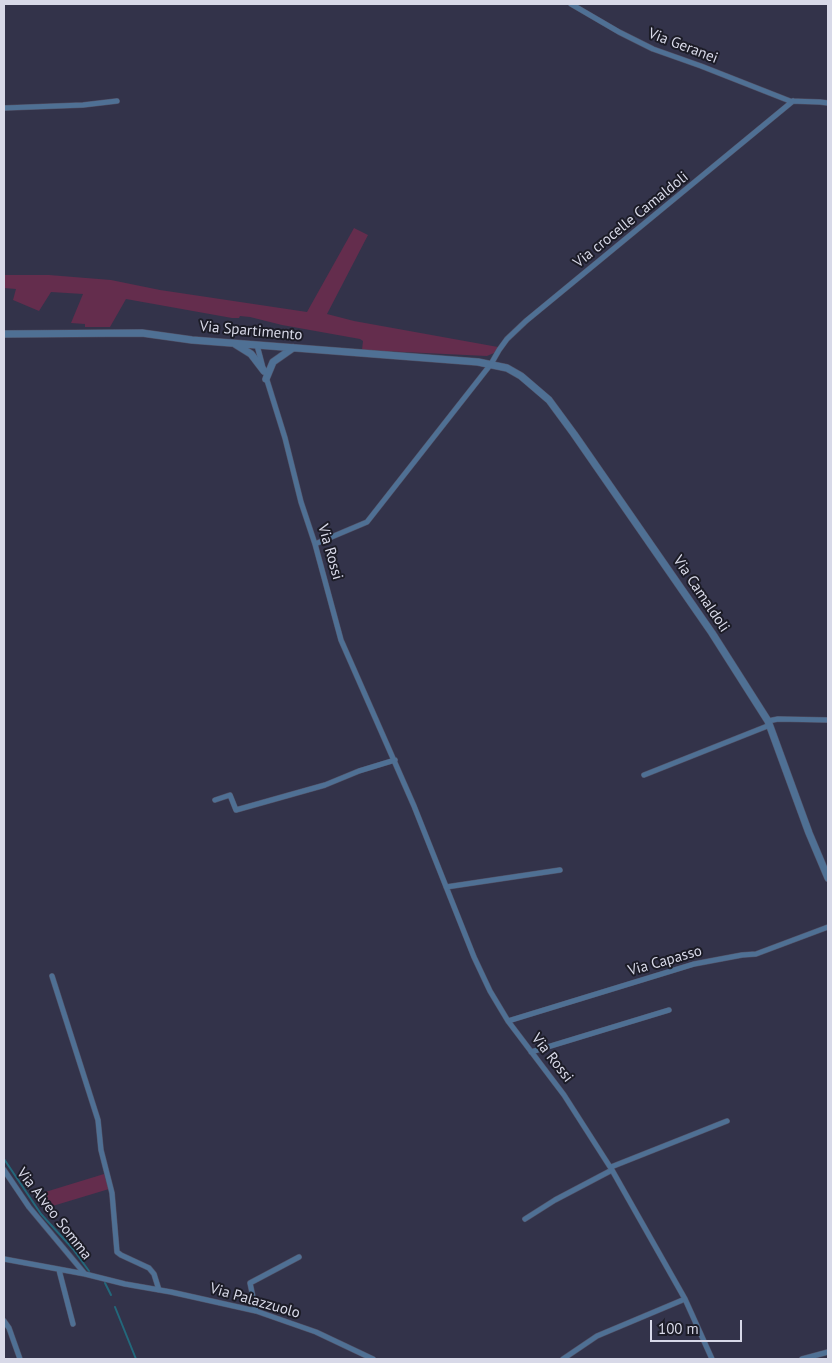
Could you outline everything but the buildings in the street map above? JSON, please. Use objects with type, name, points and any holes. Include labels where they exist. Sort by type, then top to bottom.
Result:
[{"type":"street","name":"Via Geranei","points":[[571,4],[642,44],[792,101],[828,104]]},
{"type":"street","points":[[4,108],[83,105],[118,101]]},
{"type":"street","name":"Via crocelle Camaldoli","points":[[315,544],[367,522],[493,365],[498,350],[526,321],[792,101]]},
{"type":"street","name":"Via Spartimento","points":[[4,334],[128,332],[233,343],[493,365]]},
{"type":"street","points":[[233,343],[251,354],[264,371]]},
{"type":"street","name":"Via Rossi","points":[[257,345],[341,640],[394,760],[474,958],[508,1021],[564,1095],[612,1169],[685,1299],[712,1359]]},
{"type":"street","points":[[266,379],[273,362],[293,348]]},
{"type":"street","name":"Via Camaldoli","points":[[493,365],[507,368],[521,376],[549,400],[706,625],[769,723],[828,878]]},
{"type":"street","points":[[644,775],[778,719],[828,720]]},
{"type":"street","points":[[214,800],[230,795],[236,810],[325,785],[359,771],[394,760]]},
{"type":"street","points":[[446,887],[560,870]]},
{"type":"street","name":"Via Capasso","points":[[508,1021],[694,964],[756,954],[828,926]]},
{"type":"street","points":[[52,976],[98,1120],[101,1150],[112,1193],[117,1252],[148,1268],[154,1274],[159,1290]]},
{"type":"street","points":[[531,1052],[669,1010]]},
{"type":"street","points":[[525,1219],[555,1200],[612,1169],[727,1121]]},
{"type":"street","name":"Via Alveo Somma","points":[[4,1170],[39,1220],[85,1274]]},
{"type":"street","points":[[256,1312],[250,1283],[299,1257]]},
{"type":"street","name":"Via Palazzuolo","points":[[4,1260],[85,1274],[256,1312],[316,1332],[372,1359]]},
{"type":"street","points":[[59,1270],[73,1324]]},
{"type":"street","points":[[563,1359],[597,1336],[685,1299]]},
{"type":"street","points":[[4,1321],[9,1328],[20,1359]]},
{"type":"street","points":[[802,1359],[828,1352]]},
{"type":"shaded area","points":[[354,228],[368,235],[327,314],[354,321],[498,347],[494,353],[487,356],[362,350],[363,341],[360,339],[282,325],[250,317],[240,316],[239,318],[232,318],[126,299],[110,327],[85,327],[85,324],[71,323],[83,294],[51,292],[39,311],[13,300],[16,289],[4,288],[4,275],[49,275],[111,280],[160,290],[307,312]]},
{"type":"shaded area","points":[[104,1174],[109,1189],[46,1208],[42,1193]]},
{"type":"waterway","points":[[4,1159],[41,1214],[73,1249],[89,1271]]},
{"type":"waterway","points":[[105,1283],[111,1295]]},
{"type":"waterway","points":[[115,1307],[136,1359]]}]
